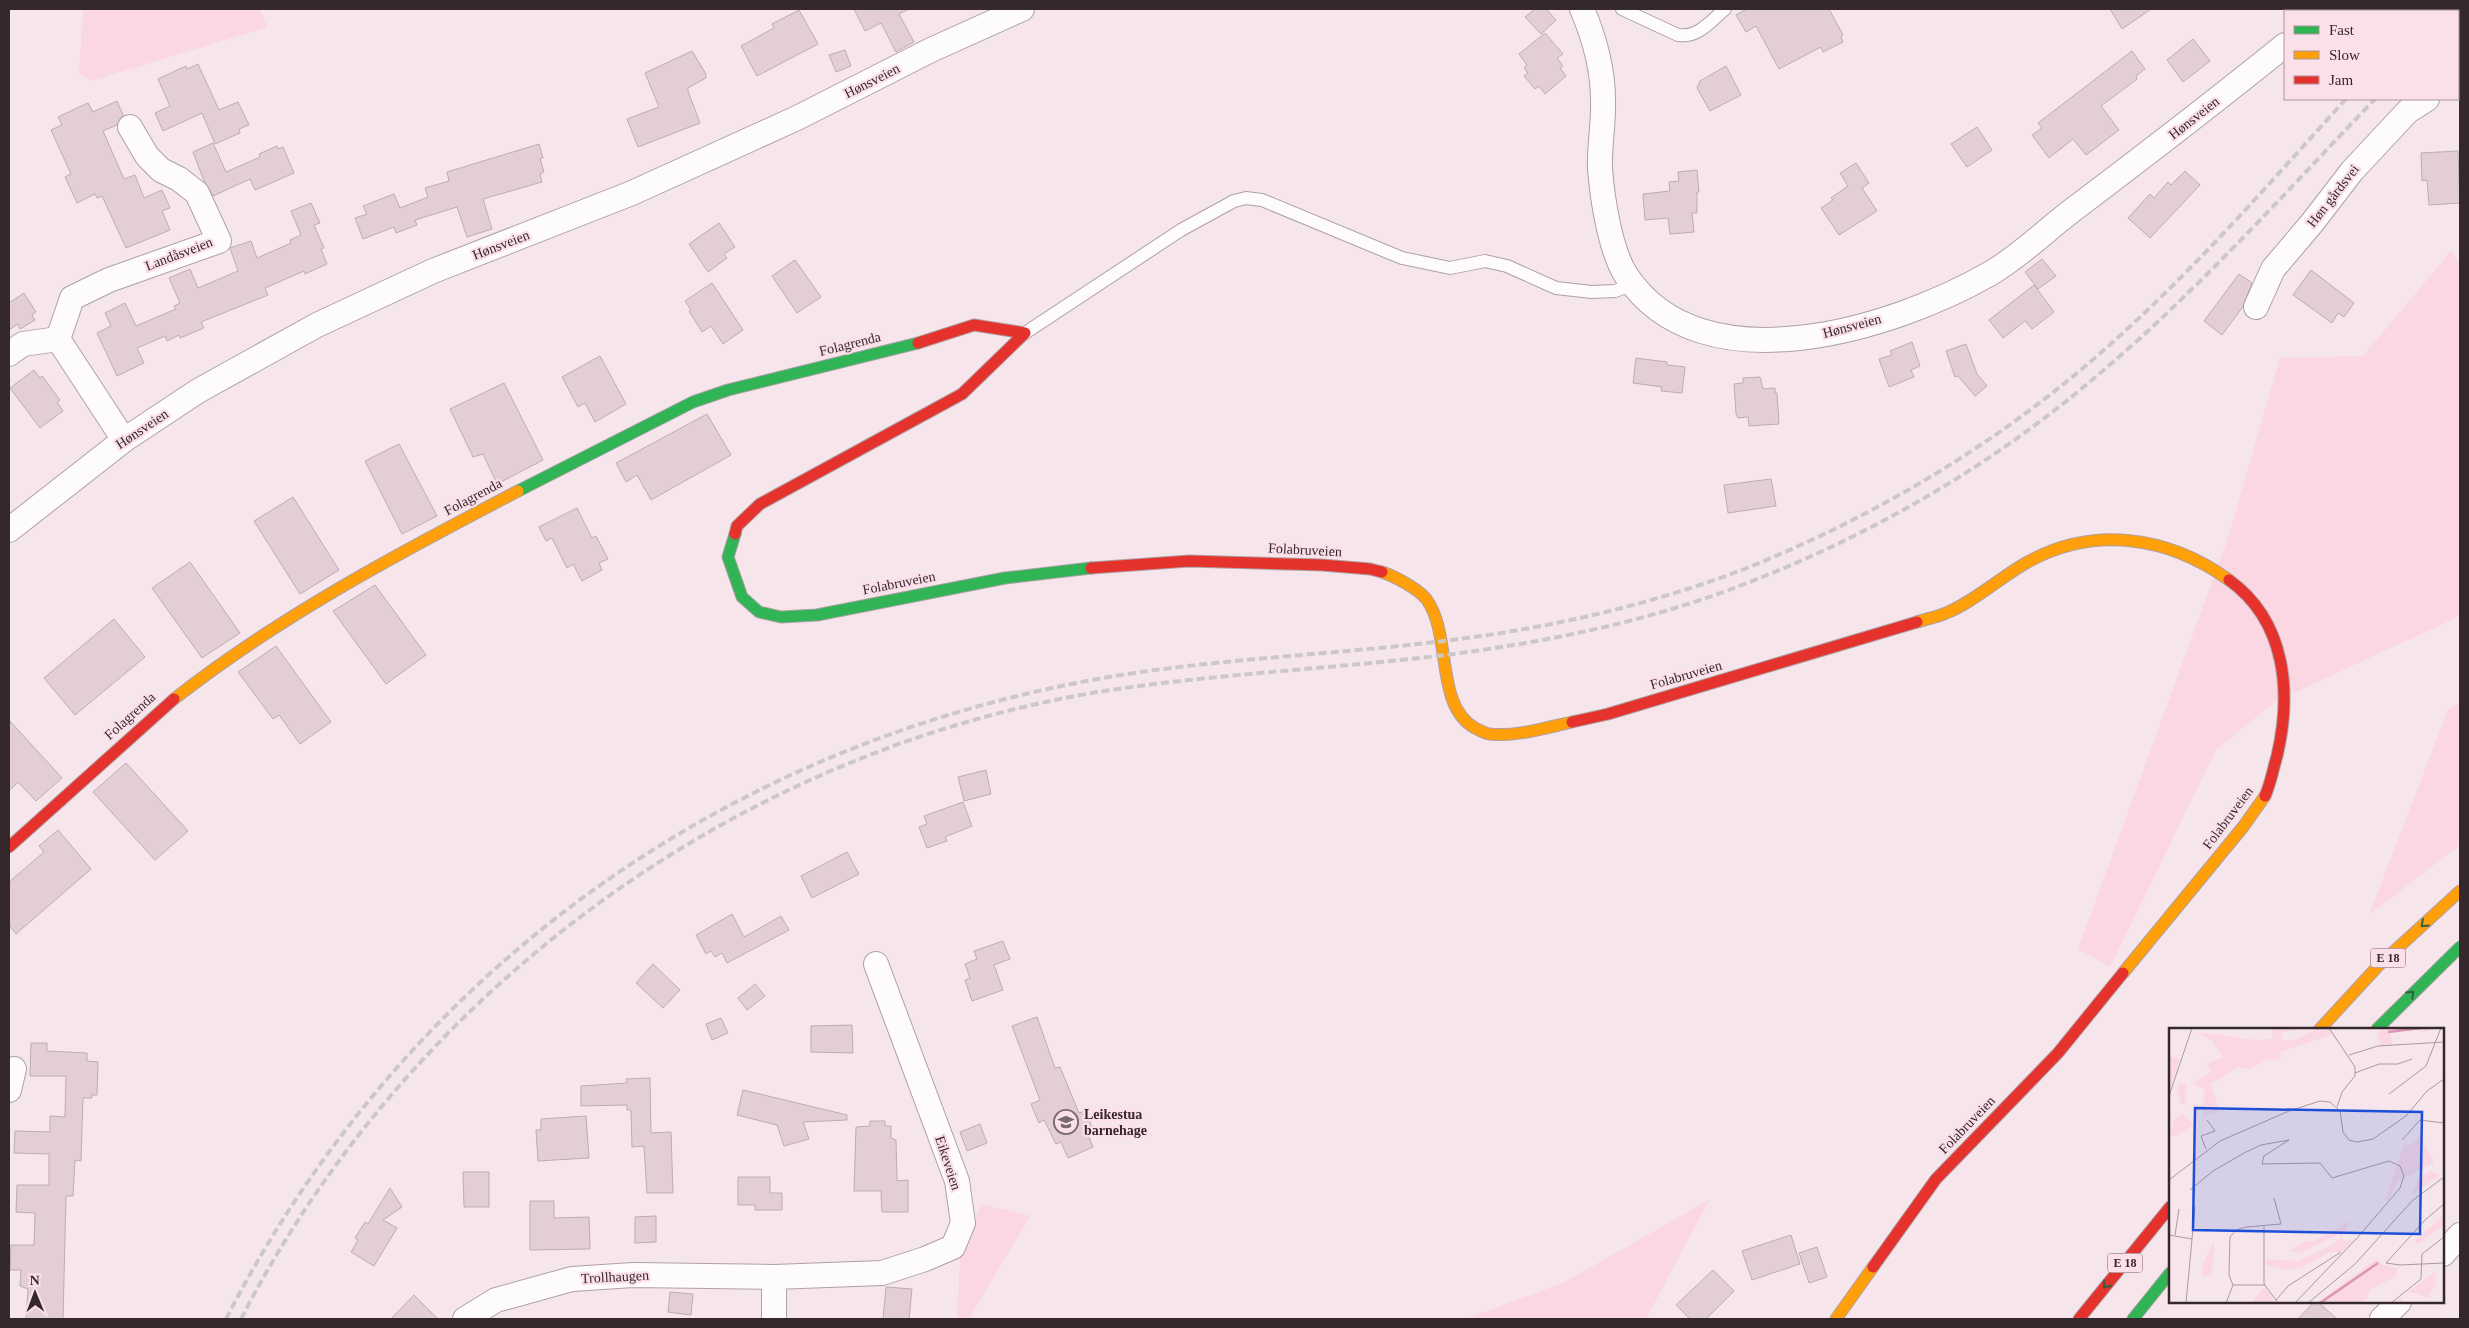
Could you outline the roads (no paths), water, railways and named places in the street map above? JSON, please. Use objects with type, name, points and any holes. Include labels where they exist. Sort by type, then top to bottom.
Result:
[{"type":"main road","name":"Folagrenda","points":[[9,847],[158,711],[203,676],[294,616],[386,560],[544,477],[693,402],[728,390],[934,339],[974,325],[1025,333]]},
{"type":"main road","name":"Folabruveien","points":[[1025,333],[962,394],[760,504],[737,526],[728,558],[734,579],[742,596],[760,612],[781,617],[817,615],[1005,578],[1090,568],[1189,561],[1322,565],[1370,569],[1394,576],[1426,599],[1439,626],[1450,692],[1456,711],[1470,725],[1487,734],[1504,735],[1522,733],[1608,714],[1947,613],[1980,595],[2024,564],[2047,552],[2078,542],[2115,539],[2150,541],[2184,552],[2216,570],[2243,591],[2258,608],[2272,634],[2283,665],[2286,702],[2282,737],[2268,790],[2243,827],[2058,1053],[1936,1179],[1836,1319]]},
{"type":"main road","name":"E 18","points":[[2321,1028],[2378,966],[2460,891]]},
{"type":"main road","points":[[2378,1028],[2460,947]]},
{"type":"main road","name":"E 18","points":[[2079,1319],[2169,1207]]},
{"type":"main road","points":[[2133,1319],[2169,1274]]},
{"type":"street","name":"Hønsveien","points":[[9,530],[124,440],[198,391],[274,347],[349,309],[433,271],[632,192],[797,118],[932,50],[1022,9]]},
{"type":"street","name":"Hønsveien","points":[[1582,9],[1598,55],[1604,99],[1600,169],[1609,230],[1625,274],[1646,300],[1677,320],[1723,338],[1766,341],[1820,335],[1863,325],[1945,297],[1993,271],[2173,135],[2284,46]]},
{"type":"street","name":"Høn gårdsvei","points":[[2256,307],[2273,269],[2352,171],[2408,111],[2425,100]]},
{"type":"street","name":"Landåsveien","points":[[58,339],[72,298],[109,280],[219,241],[197,194],[179,179],[161,170],[147,156],[130,127]]},
{"type":"street","points":[[9,354],[23,344],[58,339],[124,440]]},
{"type":"street","name":"Eikeveien","points":[[774,1277],[882,1272],[925,1260],[953,1247],[963,1223],[957,1181],[876,964]]},
{"type":"street","points":[[2444,1253],[2460,1235]]},
{"type":"street","name":"Trollhaugen","points":[[465,1319],[496,1300],[572,1279],[642,1275],[774,1277]]},
{"type":"street","points":[[774,1277],[774,1319]]},
{"type":"street","points":[[2382,1319],[2397,1303]]},
{"type":"lane","points":[[1622,9],[1678,35],[1685,36],[1696,34],[1725,9]]},
{"type":"lane","points":[[1025,333],[1181,230],[1234,201],[1246,198],[1262,200],[1402,258],[1450,268],[1485,261],[1507,266],[1556,288],[1592,292],[1615,291],[1634,284]]},
{"type":"railway","points":[[226,1319],[303,1189],[393,1072],[496,968],[610,879],[733,803],[866,743],[1007,699],[1155,670],[1434,642],[1544,626],[1680,591],[1747,568],[1799,546],[1849,522],[1947,467],[1994,436],[2083,368],[2125,331],[2183,275],[2238,218],[2345,100]]},
{"type":"railway","points":[[241,1319],[312,1200],[396,1090],[492,991],[599,903],[715,829],[839,768],[969,721],[1104,691],[1146,685],[1354,665],[1510,646],[1583,632],[1655,614],[1726,591],[1775,572],[1872,527],[1918,502],[2008,445],[2092,380],[2202,279],[2374,100]]},
{"type":"place","name":"Leikestua barnehage","points":[[1066,1122]]}]
